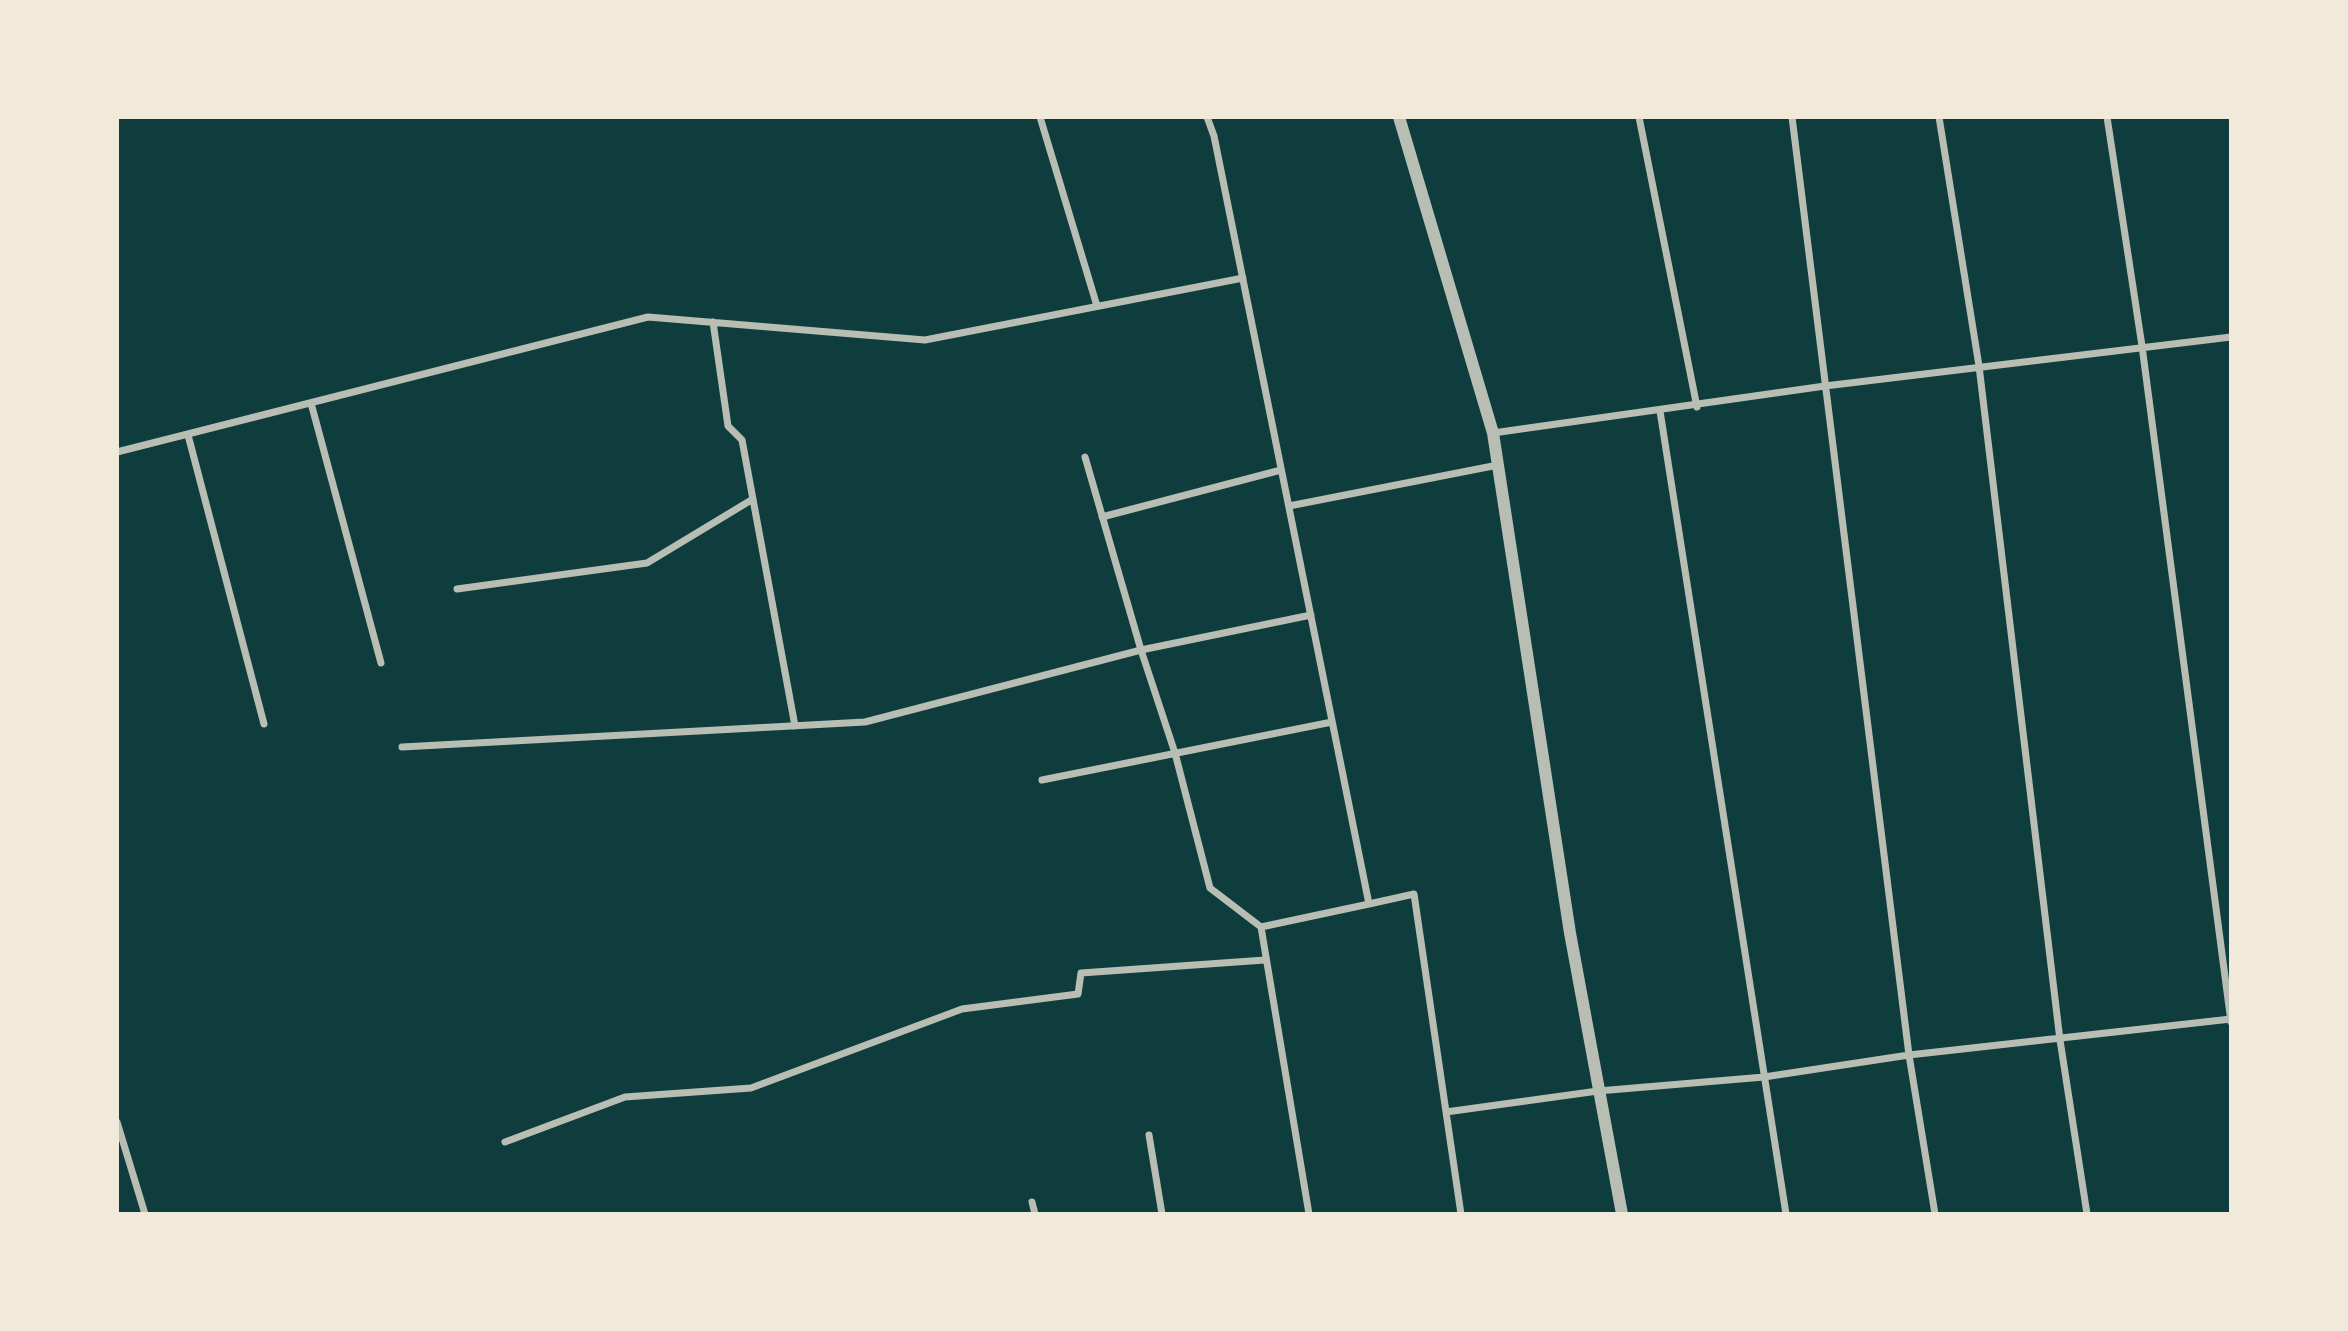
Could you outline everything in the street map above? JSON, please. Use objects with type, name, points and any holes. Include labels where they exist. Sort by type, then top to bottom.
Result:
[{"type":"street","points":[[1040,117],[1097,306]]},
{"type":"street","points":[[1207,117],[1214,136],[1369,904]]},
{"type":"street","points":[[1399,117],[1493,433],[1598,1091],[1622,1214]]},
{"type":"street","points":[[1639,117],[1697,407]]},
{"type":"street","points":[[1792,117],[1909,1055],[1935,1214]]},
{"type":"street","points":[[1938,117],[1979,366],[2060,1040],[2087,1214]]},
{"type":"street","points":[[1446,1112],[1598,1091],[1764,1077],[1909,1055],[2231,1020],[2142,346],[2107,117]]},
{"type":"street","points":[[117,452],[648,317],[925,340],[1243,278]]},
{"type":"street","points":[[713,322],[728,426],[742,440],[794,726]]},
{"type":"street","points":[[1493,433],[1697,407],[1825,386],[2231,337]]},
{"type":"street","points":[[311,403],[381,663]]},
{"type":"street","points":[[1660,411],[1786,1214]]},
{"type":"street","points":[[188,435],[264,724]]},
{"type":"street","points":[[1085,457],[1141,650],[1175,752],[1210,888],[1261,927],[1309,1214]]},
{"type":"street","points":[[1289,506],[1498,465]]},
{"type":"street","points":[[1102,517],[1281,470]]},
{"type":"street","points":[[457,589],[647,563],[753,499]]},
{"type":"street","points":[[402,747],[865,722],[1141,650],[1311,615]]},
{"type":"street","points":[[1042,780],[1332,722]]},
{"type":"street","points":[[1261,927],[1414,894],[1461,1214]]},
{"type":"street","points":[[505,1142],[625,1097],[751,1088],[962,1009],[1079,994],[1081,973],[1265,960]]},
{"type":"street","points":[[117,1122],[145,1214]]},
{"type":"street","points":[[1149,1135],[1162,1214]]},
{"type":"street","points":[[1032,1202],[1035,1214]]}]
